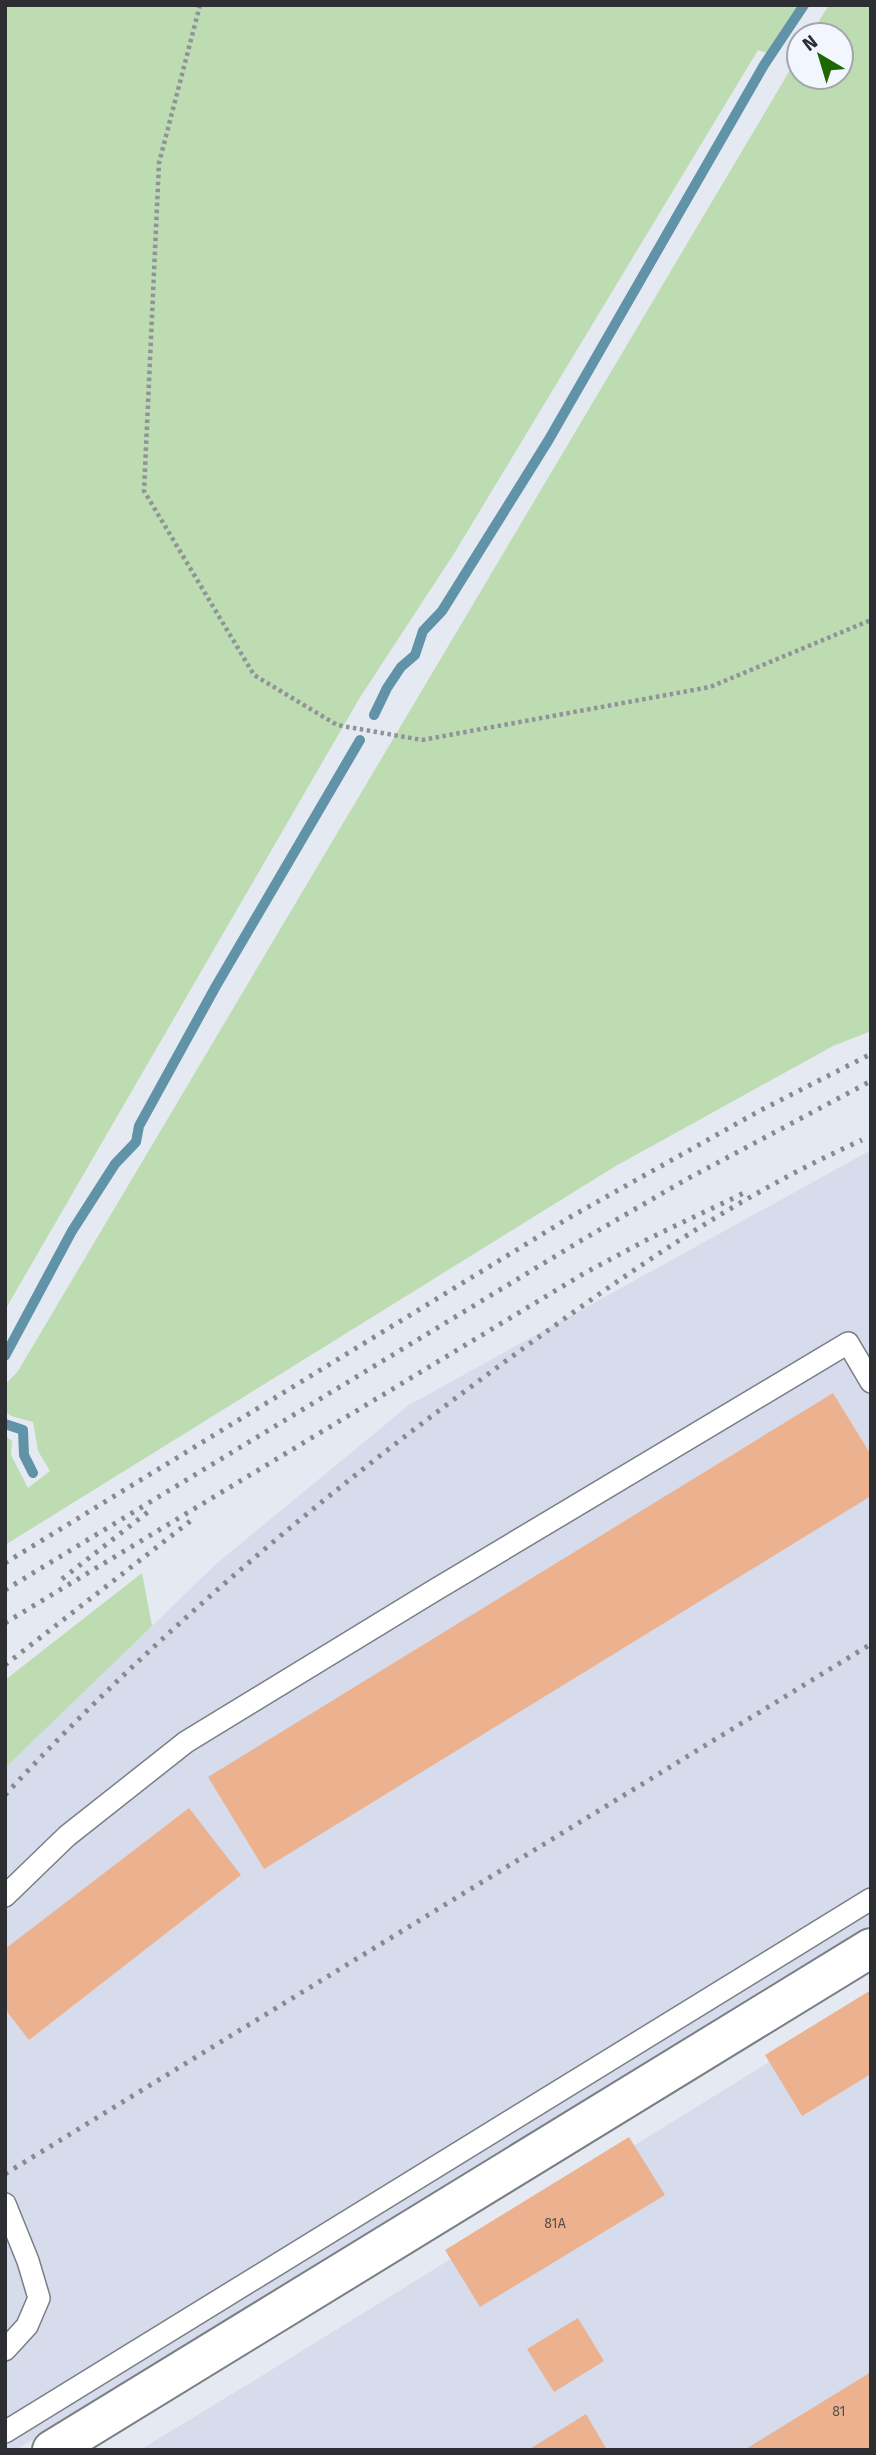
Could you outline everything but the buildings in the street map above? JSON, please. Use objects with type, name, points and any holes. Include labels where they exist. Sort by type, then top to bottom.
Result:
[{"type":"street","points":[[52,2450],[871,1948]]},
{"type":"lane","points":[[5,1896],[67,1836],[186,1742],[848,1343],[871,1382]]},
{"type":"lane","points":[[5,2431],[871,1899]]},
{"type":"lane","points":[[438,2165],[460,2200]]},
{"type":"lane","points":[[5,2204],[28,2261],[39,2298],[27,2326],[5,2350]]},
{"type":"path","points":[[200,5],[159,163],[144,491],[254,675],[337,725],[422,740],[710,687],[871,621]]},
{"type":"shaded area","points":[[871,1150],[871,1924],[16,2450],[5,2450],[5,1768],[216,1564],[409,1405]]},
{"type":"shaded area","points":[[871,1999],[871,2450],[140,2450],[255,2380]]},
{"type":"green space","points":[[5,5],[800,5],[790,21],[785,21],[785,30],[770,54],[758,50],[455,552],[359,699],[5,1310]]},
{"type":"green space","points":[[829,5],[871,5],[871,1031],[833,1046],[614,1167],[5,1545],[5,1435],[12,1441],[11,1455],[28,1488],[50,1471],[38,1451],[33,1422],[11,1416],[5,1411],[5,1385],[18,1371],[785,79],[785,91],[855,91],[855,21],[819,21]]},
{"type":"green space","points":[[142,1573],[152,1626],[5,1768],[5,1680]]},
{"type":"waterway","points":[[374,715],[401,667],[415,655],[423,631],[442,611],[548,441],[764,65],[804,5]]},
{"type":"waterway","points":[[5,1356],[72,1231],[115,1164],[136,1142],[139,1126],[216,986],[360,740]]},
{"type":"waterway","points":[[5,1424],[23,1430],[24,1455],[33,1473]]},
{"type":"railway","points":[[5,1563],[572,1216],[761,1110],[871,1054]]},
{"type":"railway","points":[[5,1590],[587,1237],[687,1179],[871,1081]]},
{"type":"railway","points":[[5,1795],[123,1676],[184,1619],[377,1458],[510,1358],[637,1268],[769,1186],[862,1140]]},
{"type":"railway","points":[[5,1623],[583,1274],[746,1192]]},
{"type":"railway","points":[[62,1579],[153,1508]]},
{"type":"railway","points":[[5,1665],[193,1519]]},
{"type":"railway","points":[[5,2174],[871,1644]]}]
